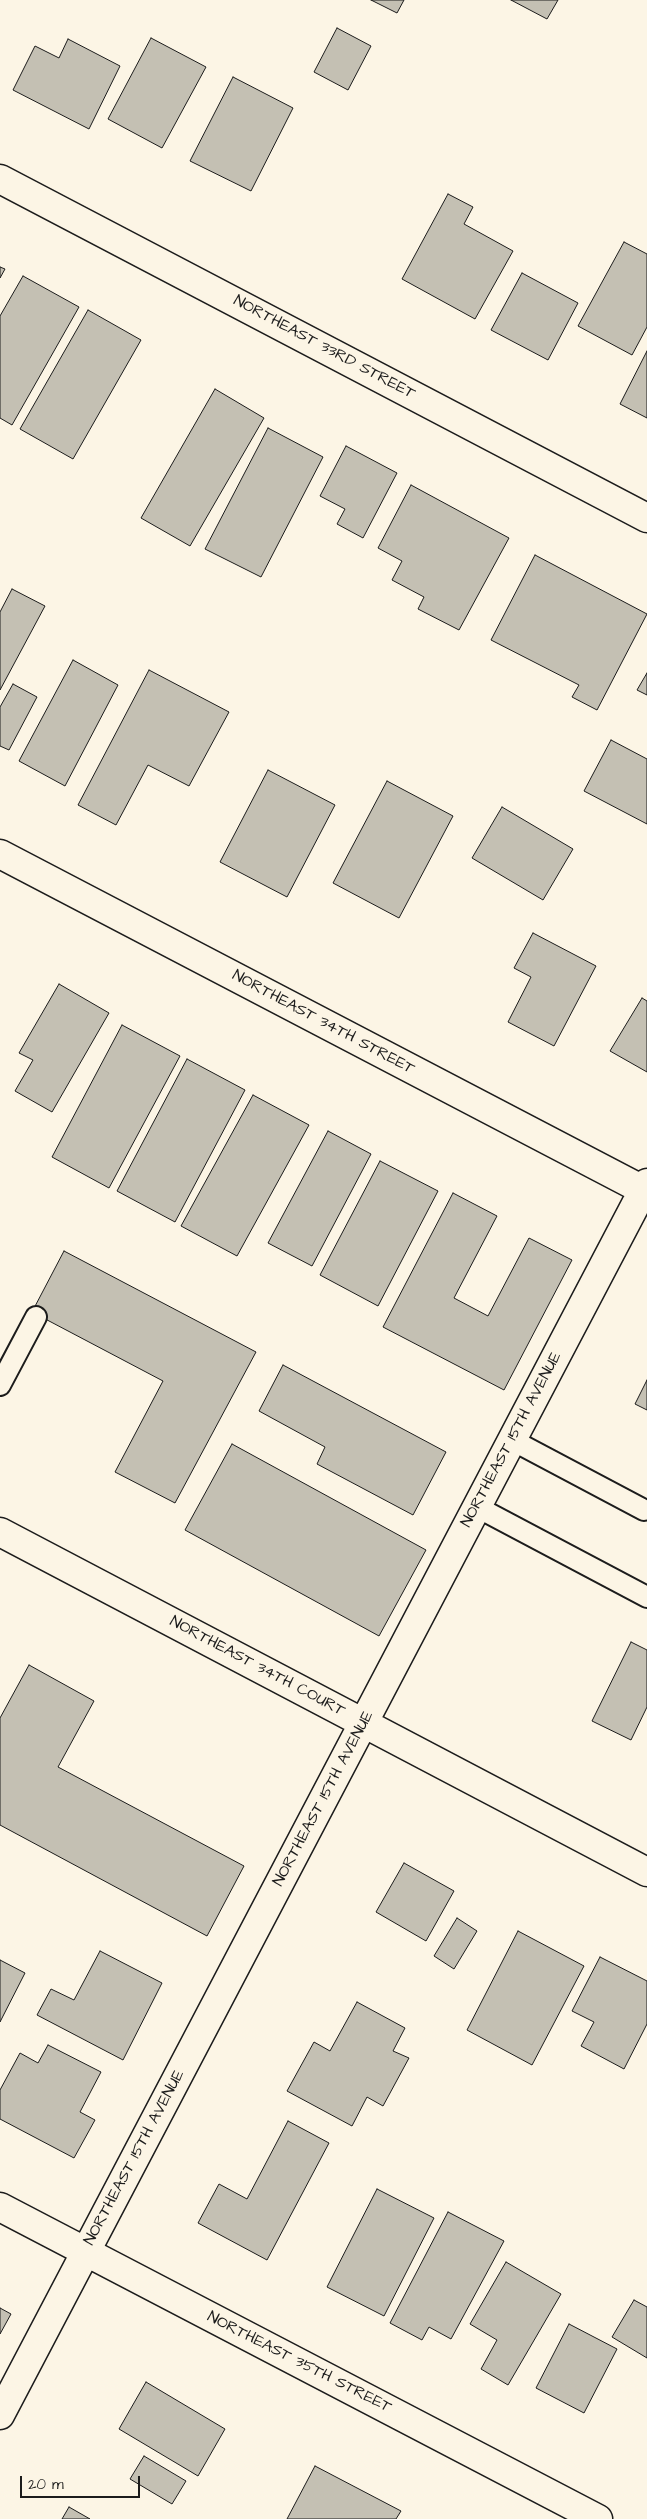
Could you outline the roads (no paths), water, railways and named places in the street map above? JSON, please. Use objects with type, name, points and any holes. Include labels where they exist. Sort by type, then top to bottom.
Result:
[{"type":"street","name":"NORTHEAST 33RD STREET","points":[[0,179],[647,518]]},
{"type":"street","name":"NORTHEAST 34TH STREET","points":[[0,854],[646,1188]]},
{"type":"street","name":"NORTHEAST 15TH AVENUE","points":[[0,2415],[646,1188]]},
{"type":"street","name":"NORTHEAST 34TH COURT","points":[[0,1532],[647,1872]]},
{"type":"street","name":"NORTHEAST 35TH STREET","points":[[0,2207],[598,2519]]},
{"type":"lane","points":[[0,1385],[36,1317]]},
{"type":"lane","points":[[512,1440],[644,1510]]},
{"type":"lane","points":[[477,1507],[647,1597]]}]
